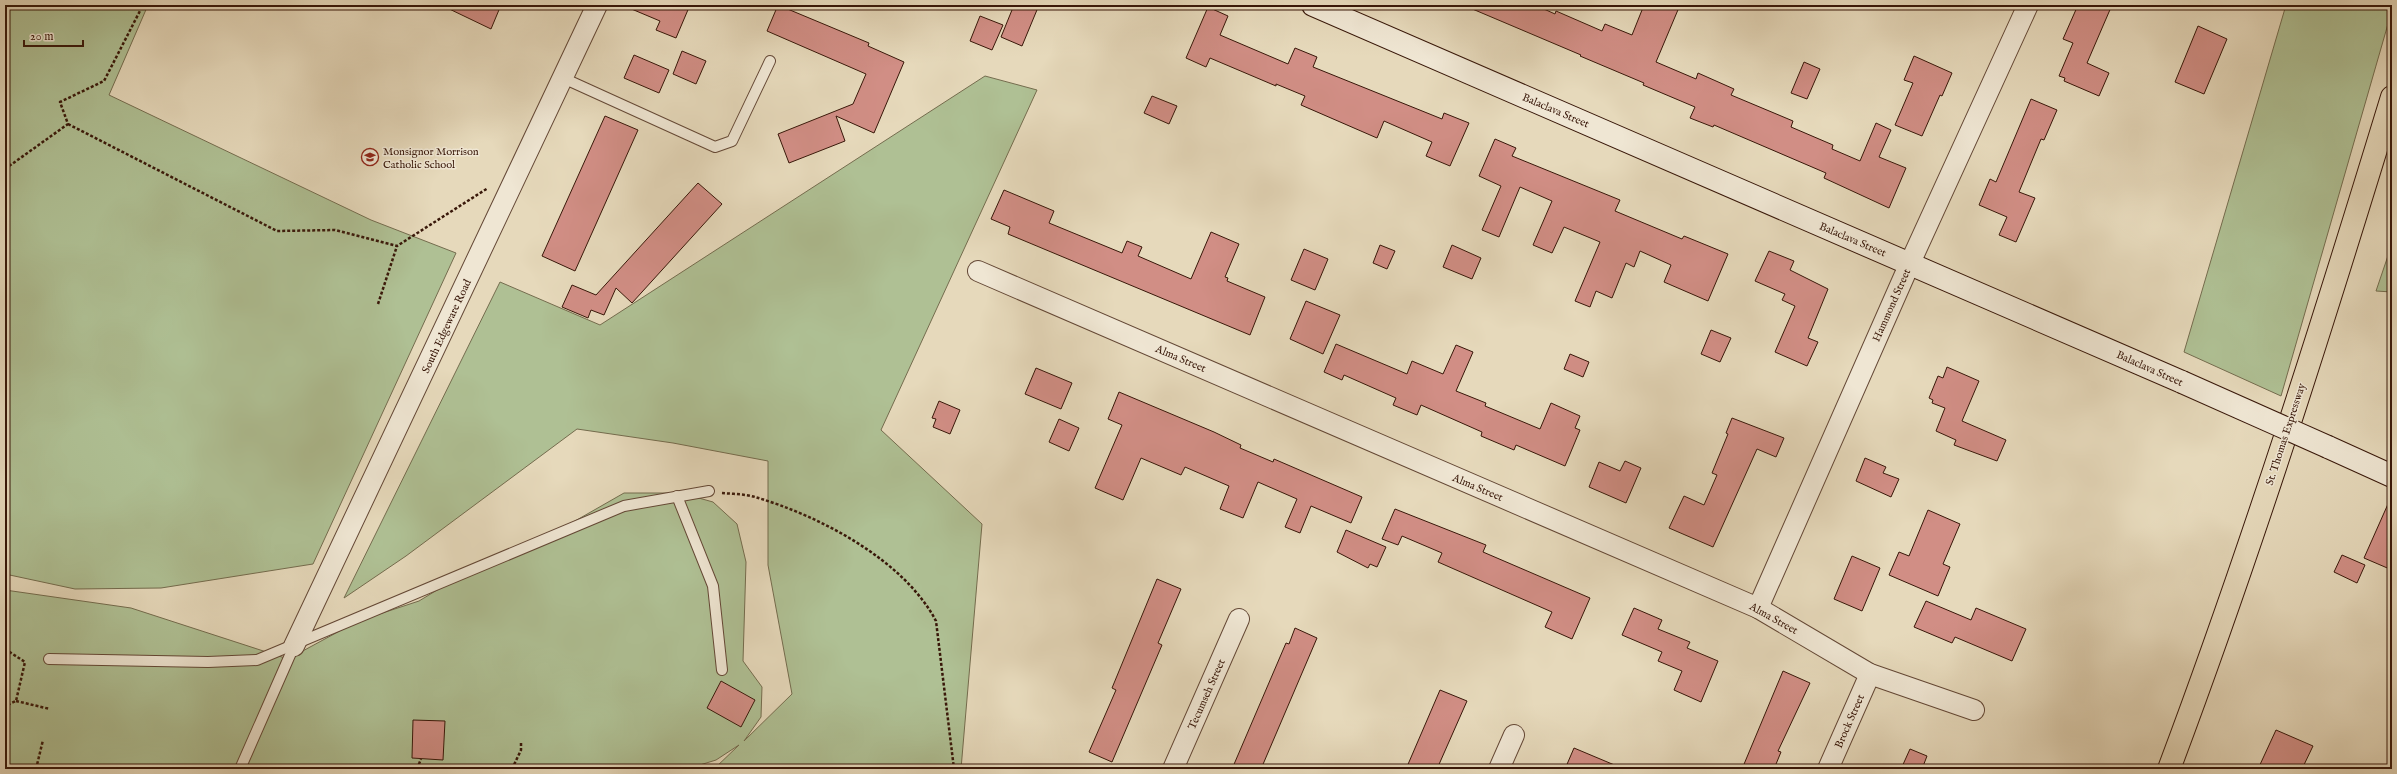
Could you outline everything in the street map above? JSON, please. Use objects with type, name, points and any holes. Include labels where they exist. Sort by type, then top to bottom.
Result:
[{"type":"highway","name":"St. Thomas Expressway","points":[[2169,769],[2246,554],[2341,263],[2392,97]]},
{"type":"street","name":"South Edgeware Road","points":[[294,646],[597,5]]},
{"type":"street","name":"Balaclava Street","points":[[1313,5],[1910,263],[2392,476]]},
{"type":"street","name":"Hammond Street","points":[[1758,608],[1910,263],[2028,5]]},
{"type":"street","name":"Alma Street","points":[[978,271],[1758,608],[1870,674],[1974,710]]},
{"type":"street","name":"Tecumseh Street","points":[[1173,769],[1239,619]]},
{"type":"street","name":"Brock Street","points":[[1828,769],[1870,674]]},
{"type":"street","points":[[1499,769],[1514,735]]},
{"type":"lane","points":[[563,78],[715,147],[732,141],[770,61]]},
{"type":"lane","points":[[49,659],[208,662],[257,660],[294,646],[624,506],[709,491]]},
{"type":"lane","points":[[677,496],[713,586],[722,670]]},
{"type":"lane","points":[[240,769],[294,646]]},
{"type":"path","points":[[143,5],[104,81],[60,102],[68,124],[277,231],[335,230],[397,246]]},
{"type":"path","points":[[5,169],[68,124]]},
{"type":"path","points":[[378,304],[397,246],[495,183]]},
{"type":"path","points":[[709,491],[754,496],[815,519],[868,548],[925,601],[936,621],[954,769]]},
{"type":"path","points":[[5,649],[25,662],[16,701]]},
{"type":"path","points":[[5,706],[16,701],[50,709]]},
{"type":"path","points":[[36,769],[43,740]]},
{"type":"path","points":[[512,769],[521,750],[521,742]]},
{"type":"path","points":[[417,769],[422,758]]},
{"type":"green space","points":[[5,5],[148,5],[109,95],[371,220],[456,253],[313,564],[161,588],[75,589],[5,574]]},
{"type":"green space","points":[[2286,5],[2392,5],[2392,10],[2281,396],[2184,352]]},
{"type":"green space","points":[[985,76],[1037,90],[881,430],[982,524],[961,769],[714,769],[739,745],[716,760],[687,769],[5,769],[5,590],[131,608],[288,659],[358,621],[419,601],[480,564],[561,529],[624,493],[681,493],[713,502],[737,524],[746,562],[743,661],[762,687],[761,717],[744,741],[792,694],[768,565],[768,461],[673,443],[577,429],[406,556],[344,598],[500,282],[600,325]]},
{"type":"green space","points":[[2392,244],[2392,292],[2376,291]]},
{"type":"building","points":[[441,5],[501,5],[491,29]]},
{"type":"building","points":[[622,5],[690,5],[676,38],[656,30],[660,21]]},
{"type":"building","points":[[778,5],[869,43],[868,46],[904,62],[874,133],[836,116],[845,141],[789,163],[778,134],[853,104],[866,74],[767,31]]},
{"type":"building","points":[[1014,5],[1039,5],[1022,46],[1001,37]]},
{"type":"building","points":[[1463,5],[1535,5],[1555,14],[1556,11],[1602,31],[1605,24],[1632,35],[1644,5],[1680,5],[1656,62],[1696,79],[1698,73],[1734,89],[1731,95],[1793,121],[1791,127],[1833,145],[1832,149],[1860,161],[1876,123],[1891,130],[1879,157],[1906,168],[1889,208],[1824,178],[1826,173],[1714,125],[1713,127],[1690,118],[1695,107],[1643,85],[1644,83],[1580,56],[1581,55]]},
{"type":"building","points":[[2078,5],[2112,5],[2087,63],[2109,73],[2099,96],[2064,81],[2065,78],[2059,76],[2073,43],[2063,39]]},
{"type":"building","points":[[1208,7],[1228,16],[1220,35],[1288,64],[1295,48],[1317,57],[1313,67],[1442,119],[1444,113],[1469,123],[1450,166],[1426,156],[1432,142],[1384,121],[1377,138],[1301,105],[1305,96],[1276,84],[1276,86],[1210,58],[1206,67],[1186,58]]},
{"type":"building","points":[[980,16],[1003,25],[992,50],[970,41]]},
{"type":"building","points":[[2198,26],[2227,39],[2204,94],[2175,82]]},
{"type":"building","points":[[682,51],[706,61],[696,84],[673,74]]},
{"type":"building","points":[[634,55],[669,70],[659,93],[624,78]]},
{"type":"building","points":[[1914,56],[1952,73],[1942,96],[1940,95],[1922,136],[1895,125],[1913,83],[1904,80]]},
{"type":"building","points":[[1804,62],[1820,69],[1807,99],[1791,93]]},
{"type":"building","points":[[1152,96],[1177,106],[1169,124],[1144,113]]},
{"type":"building","points":[[2031,99],[2057,110],[2044,140],[2041,139],[2019,192],[2035,198],[2016,242],[1999,235],[2007,217],[1979,205],[1990,179],[1996,182]]},
{"type":"building","points":[[605,116],[638,130],[575,271],[542,256]]},
{"type":"building","points":[[1495,139],[1516,148],[1512,156],[1620,200],[1615,211],[1682,239],[1684,236],[1728,254],[1708,301],[1664,282],[1671,265],[1640,251],[1634,267],[1626,263],[1612,298],[1596,291],[1590,307],[1575,301],[1600,242],[1564,227],[1552,253],[1533,245],[1552,201],[1520,187],[1499,237],[1482,230],[1501,186],[1479,176]]},
{"type":"building","points":[[698,183],[722,204],[632,303],[616,288],[604,315],[591,310],[588,318],[562,307],[572,285],[596,295]]},
{"type":"building","points":[[1004,190],[1054,211],[1049,223],[1122,253],[1127,241],[1142,247],[1138,256],[1191,279],[1211,232],[1239,244],[1225,277],[1228,278],[1227,281],[1265,297],[1250,335],[1008,234],[1010,227],[991,219]]},
{"type":"building","points":[[1380,245],[1395,251],[1387,269],[1373,263]]},
{"type":"building","points":[[1452,245],[1481,258],[1472,279],[1443,267]]},
{"type":"building","points":[[1304,249],[1328,259],[1315,290],[1291,280]]},
{"type":"building","points":[[1769,251],[1794,261],[1790,270],[1828,289],[1808,338],[1818,342],[1807,366],[1775,352],[1795,306],[1782,300],[1785,294],[1755,281]]},
{"type":"building","points":[[1306,301],[1340,315],[1323,354],[1290,339]]},
{"type":"building","points":[[1711,330],[1731,338],[1720,362],[1701,354]]},
{"type":"building","points":[[1336,344],[1407,374],[1412,361],[1443,374],[1456,345],[1473,352],[1456,391],[1486,403],[1485,406],[1540,429],[1551,403],[1580,416],[1575,428],[1580,430],[1565,466],[1516,445],[1514,450],[1481,436],[1482,432],[1421,405],[1417,415],[1393,405],[1396,398],[1344,375],[1342,380],[1324,372]]},
{"type":"building","points":[[1570,354],[1589,362],[1583,377],[1564,369]]},
{"type":"building","points":[[1947,367],[1979,381],[1962,421],[2006,440],[1997,461],[1954,445],[1956,440],[1936,431],[1945,408],[1932,403],[1933,400],[1929,398],[1938,376],[1943,378]]},
{"type":"building","points":[[1036,368],[1072,383],[1061,409],[1025,394]]},
{"type":"building","points":[[1119,392],[1214,432],[1241,445],[1240,448],[1273,462],[1274,459],[1362,497],[1351,523],[1311,506],[1300,533],[1285,527],[1297,499],[1258,482],[1243,518],[1220,509],[1229,486],[1185,467],[1181,475],[1141,458],[1123,500],[1095,488],[1122,425],[1108,419]]},
{"type":"building","points":[[939,401],[960,410],[950,434],[933,427],[936,419],[932,418]]},
{"type":"building","points":[[1732,418],[1784,438],[1776,457],[1757,449],[1713,547],[1669,528],[1684,496],[1704,505],[1717,475],[1712,473],[1728,434],[1726,433]]},
{"type":"building","points":[[1059,419],[1079,428],[1069,451],[1049,442]]},
{"type":"building","points":[[1865,458],[1886,467],[1883,473],[1899,479],[1891,497],[1856,481]]},
{"type":"building","points":[[1625,461],[1641,468],[1626,503],[1589,487],[1599,462],[1620,471]]},
{"type":"building","points":[[2392,495],[2392,570],[2364,558]]},
{"type":"building","points":[[1395,509],[1486,545],[1483,552],[1590,598],[1572,639],[1545,627],[1552,612],[1438,562],[1442,553],[1402,536],[1398,545],[1382,539]]},
{"type":"building","points":[[1928,510],[1960,524],[1943,564],[1950,567],[1938,596],[1889,575],[1899,552],[1909,556]]},
{"type":"building","points":[[1346,530],[1386,547],[1377,567],[1370,564],[1368,568],[1337,552]]},
{"type":"building","points":[[2342,555],[2365,565],[2357,583],[2334,572]]},
{"type":"building","points":[[1852,556],[1880,568],[1862,611],[1834,599]]},
{"type":"building","points":[[1157,579],[1181,589],[1158,643],[1162,645],[1112,762],[1089,752],[1116,690],[1112,688]]},
{"type":"building","points":[[1926,601],[1971,620],[1976,608],[2026,629],[2012,661],[1955,637],[1952,643],[1914,627]]},
{"type":"building","points":[[1634,608],[1662,620],[1658,629],[1690,642],[1687,648],[1718,661],[1701,702],[1674,690],[1682,671],[1658,661],[1662,652],[1622,635]]},
{"type":"building","points":[[1295,628],[1317,638],[1261,769],[1232,769],[1286,643],[1289,644]]},
{"type":"building","points":[[1783,671],[1810,683],[1778,751],[1781,752],[1774,769],[1742,769]]},
{"type":"building","points":[[721,681],[755,700],[741,727],[707,708]]},
{"type":"building","points":[[1440,690],[1467,701],[1437,769],[1406,769]]},
{"type":"building","points":[[413,720],[445,721],[443,760],[412,758]]},
{"type":"building","points":[[2276,730],[2313,746],[2302,769],[2258,769]]},
{"type":"building","points":[[1574,748],[1624,769],[1565,769]]},
{"type":"building","points":[[1910,749],[1927,756],[1922,769],[1901,769]]},
{"type":"place","name":"Monsignor Morrison Catholic School","points":[[370,157]]}]
